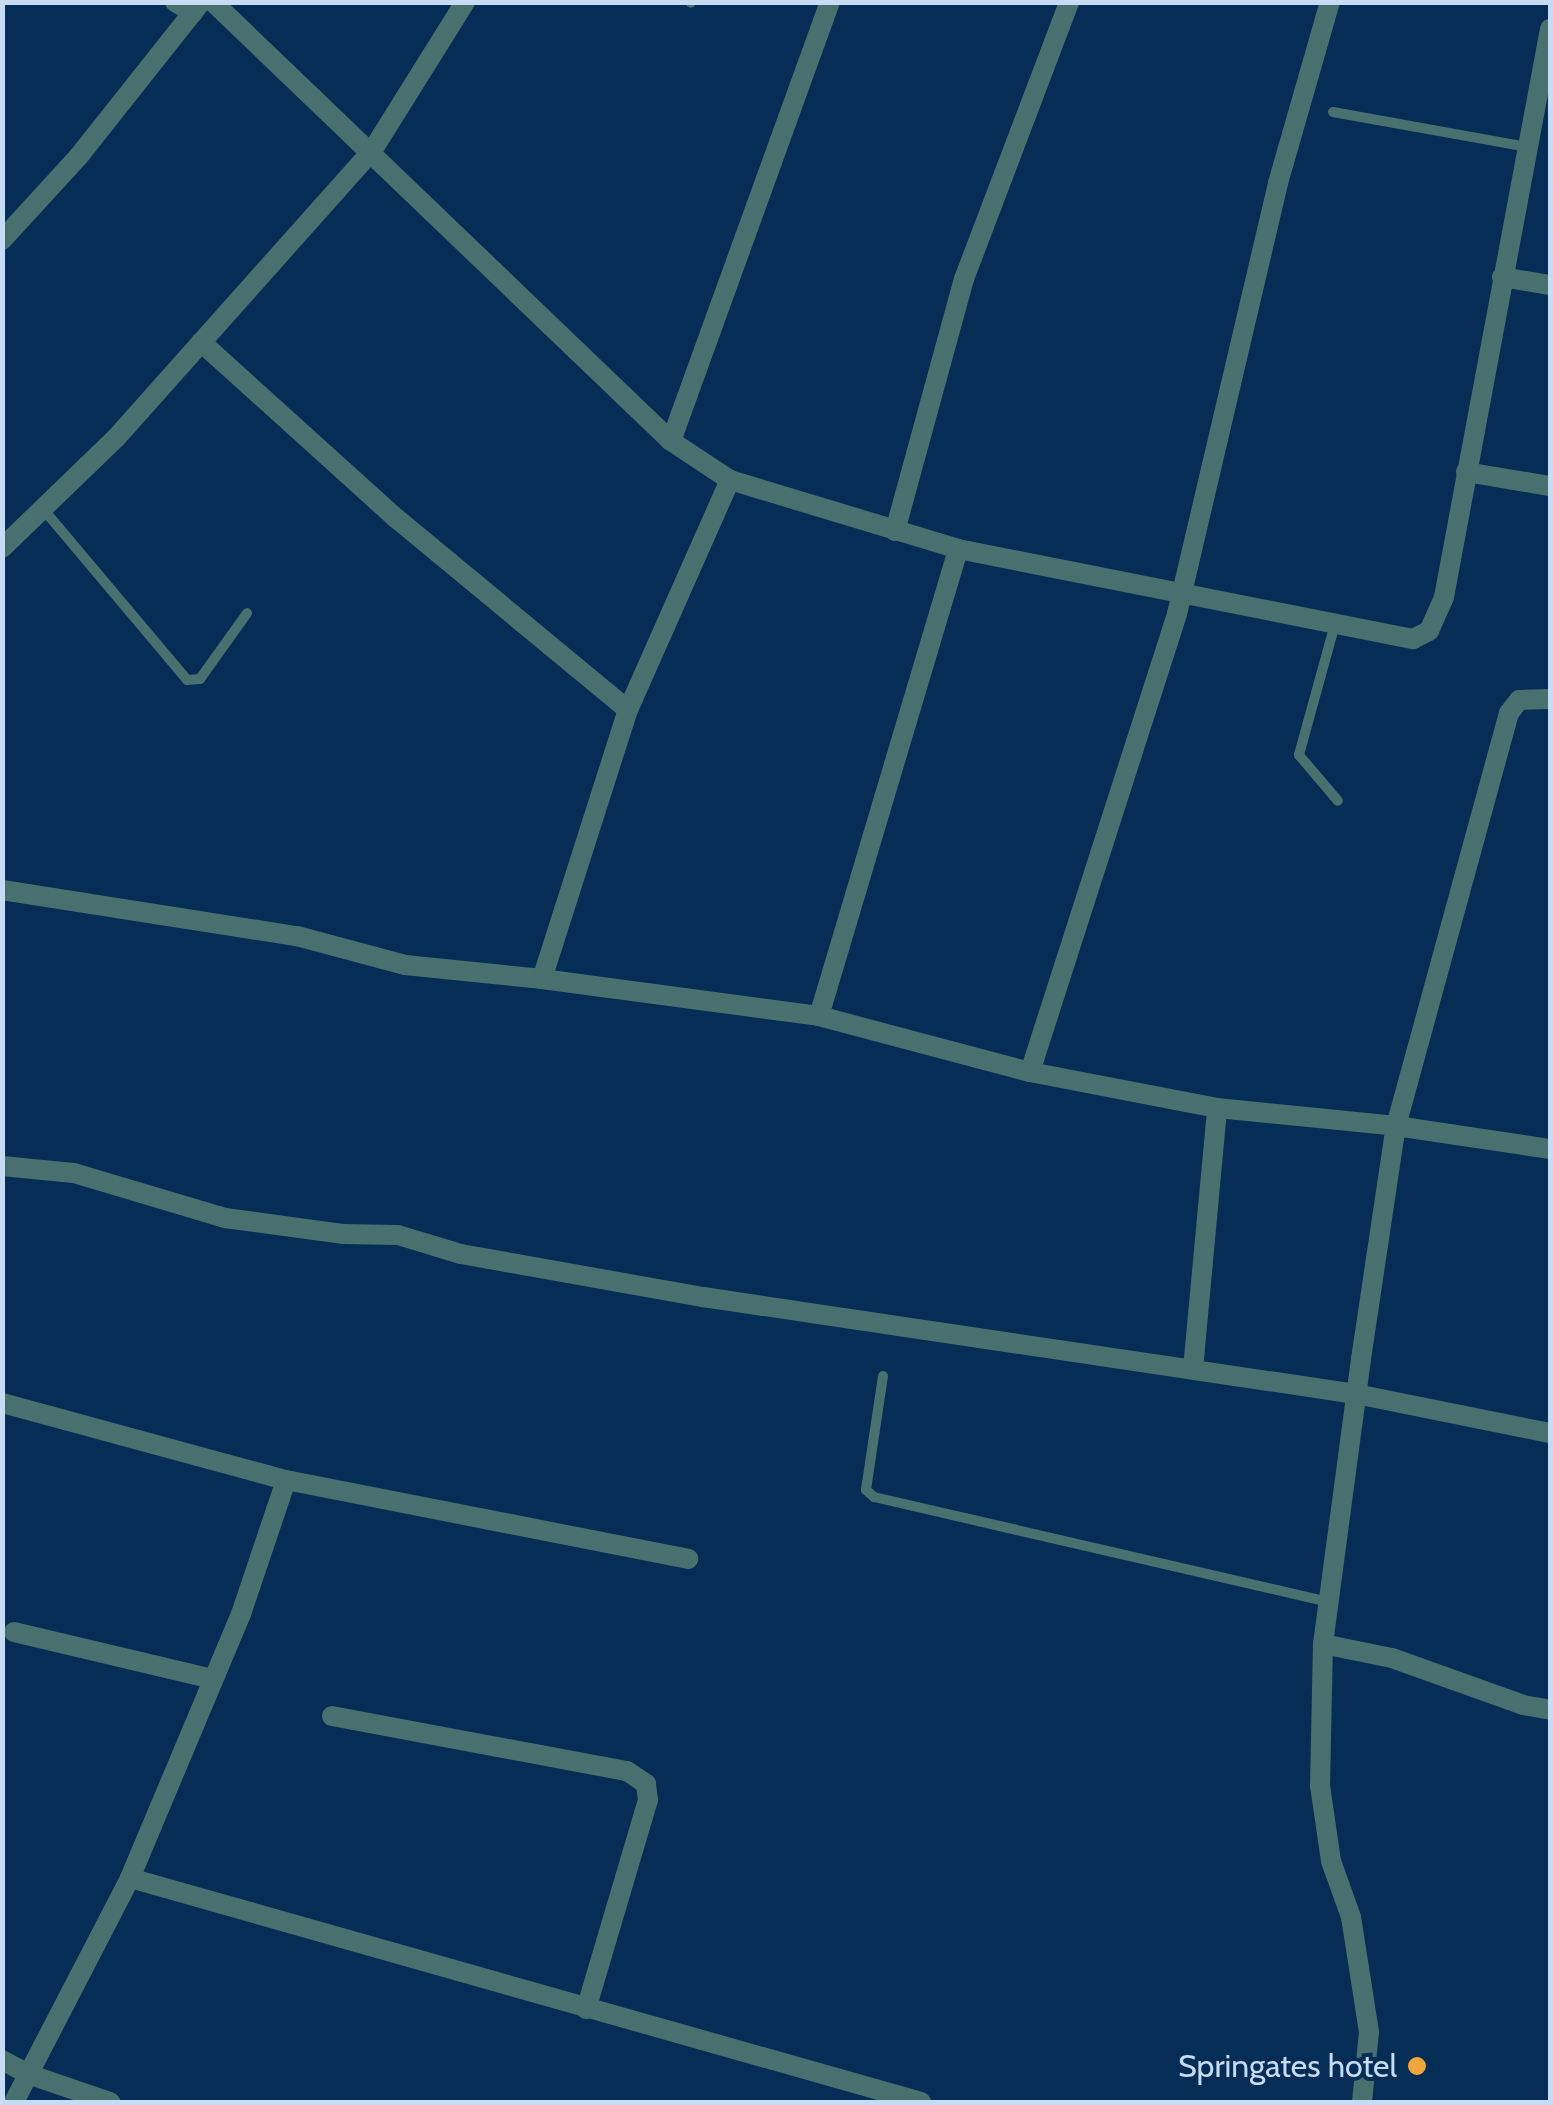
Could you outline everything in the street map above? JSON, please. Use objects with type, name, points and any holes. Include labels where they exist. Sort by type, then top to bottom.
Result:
[{"type":"street","points":[[213,2],[671,441],[730,480],[958,549],[1413,639],[1428,630],[1444,596],[1502,277],[1547,72],[1550,29]]},
{"type":"street","points":[[2,548],[44,510],[372,151],[465,2]]},
{"type":"street","points":[[671,441],[830,2]]},
{"type":"street","points":[[895,532],[964,279],[1069,2]]},
{"type":"street","points":[[1030,1072],[1181,594],[1278,183],[1330,2]]},
{"type":"street","points":[[2,240],[78,156],[190,6]]},
{"type":"street","points":[[1502,277],[1550,285]]},
{"type":"street","points":[[200,342],[396,518],[628,710]]},
{"type":"street","points":[[1466,472],[1550,486]]},
{"type":"street","points":[[542,979],[628,710],[730,480]]},
{"type":"street","points":[[819,1016],[958,549]]},
{"type":"street","points":[[1362,2102],[1369,2032],[1351,1917],[1331,1861],[1320,1786],[1324,1644],[1356,1394],[1396,1126],[1509,712],[1518,700],[1550,699]]},
{"type":"street","points":[[2,890],[297,936],[405,965],[819,1016],[1030,1072],[1218,1108],[1396,1126],[1550,1149]]},
{"type":"street","points":[[1193,1368],[1218,1108]]},
{"type":"street","points":[[2,1166],[74,1172],[225,1218],[344,1234],[398,1236],[461,1254],[703,1297],[1356,1394],[1550,1433]]},
{"type":"street","points":[[2,1403],[286,1480],[688,1559]]},
{"type":"street","points":[[14,2102],[130,1878],[214,1679],[286,1480]]},
{"type":"street","points":[[14,1632],[214,1679]]},
{"type":"street","points":[[1324,1644],[1392,1658],[1523,1705],[1550,1710]]},
{"type":"street","points":[[332,1716],[627,1772],[646,1784],[648,1800],[586,2009]]},
{"type":"street","points":[[130,1878],[920,2102]]},
{"type":"street","points":[[2,2060],[28,2074],[110,2102]]},
{"type":"lane","points":[[1333,112],[1528,147]]},
{"type":"lane","points":[[44,510],[187,680],[200,679],[246,613]]},
{"type":"lane","points":[[1335,624],[1299,756],[1338,801]]},
{"type":"lane","points":[[884,1376],[866,1490],[874,1497],[1329,1602]]},
{"type":"place","name":"Springates hotel","points":[[1417,2066]]}]
